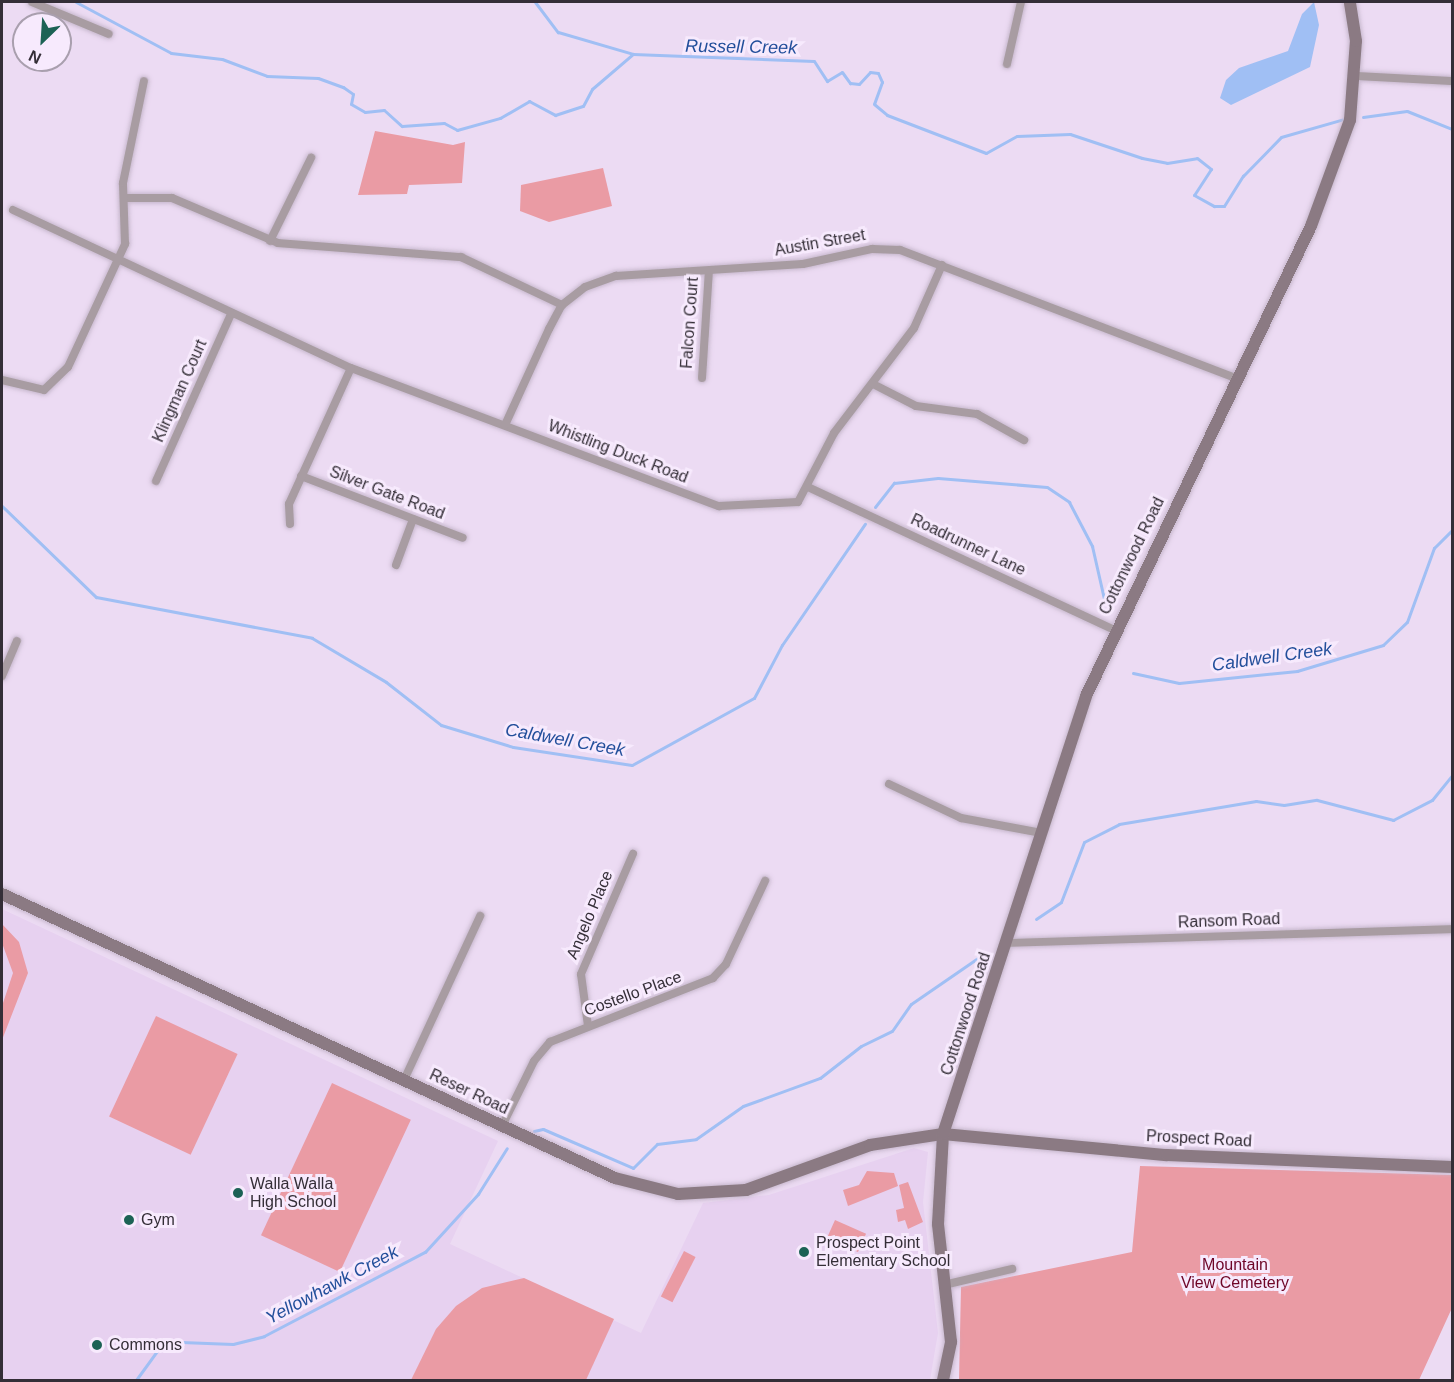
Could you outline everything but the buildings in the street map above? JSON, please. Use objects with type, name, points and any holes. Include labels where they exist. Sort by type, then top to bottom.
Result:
[{"type":"main road","name":"Cottonwood Road","points":[[943,1380],[951,1342],[948,1284],[936,1181],[943,1134],[1086,696],[1114,630],[1311,226],[1350,120],[1356,76],[1350,2]]},
{"type":"main road","name":"Reser Road","points":[[2,894],[615,1178],[678,1194],[746,1190],[870,1145],[943,1134]]},
{"type":"main road","name":"Prospect Road","points":[[943,1134],[1167,1155],[1452,1167]]},
{"type":"street","points":[[32,2],[109,34]]},
{"type":"street","points":[[1006,64],[1021,2]]},
{"type":"street","points":[[1356,76],[1452,81]]},
{"type":"street","points":[[2,380],[44,390],[62,377],[118,261],[128,226],[125,198],[144,81]]},
{"type":"street","points":[[270,241],[311,158]]},
{"type":"street","points":[[125,198],[172,198],[270,241],[461,256],[562,305]]},
{"type":"street","name":"Whistling Duck Road","points":[[13,210],[176,289],[351,368],[719,506],[798,502],[808,487],[834,433],[914,328],[942,265]]},
{"type":"street","name":"Austin Street","points":[[505,425],[562,305],[585,287],[616,276],[803,264],[872,249],[900,250],[1236,378]]},
{"type":"street","name":"Falcon Court","points":[[702,378],[709,271]]},
{"type":"street","name":"Klingman Court","points":[[156,481],[231,314]]},
{"type":"street","points":[[290,524],[289,504],[351,368]]},
{"type":"street","points":[[873,384],[916,406],[977,414],[1024,440]]},
{"type":"street","name":"Silver Gate Road","points":[[301,476],[463,538]]},
{"type":"street","name":"Roadrunner Lane","points":[[808,487],[1114,630]]},
{"type":"street","points":[[396,565],[413,519]]},
{"type":"street","points":[[2,676],[17,641]]},
{"type":"street","points":[[889,784],[961,818],[1042,833]]},
{"type":"street","name":"Angelo Place","points":[[588,1026],[581,974],[633,854]]},
{"type":"street","name":"Costello Place","points":[[502,1126],[534,1061],[550,1041],[713,978],[726,964],[765,881]]},
{"type":"street","points":[[404,1080],[480,916]]},
{"type":"street","name":"Ransom Road","points":[[1007,943],[1452,929]]},
{"type":"street","points":[[948,1284],[1012,1269]]},
{"type":"shaded area","name":"Walla Walla High School","points":[[2,909],[498,1141],[450,1244],[641,1333],[703,1203],[769,1195],[914,1148],[928,1152],[923,1202],[938,1333],[930,1380],[2,1380]]},
{"type":"green space","points":[[375,131],[453,145],[465,142],[462,183],[409,185],[407,194],[358,195]]},
{"type":"green space","points":[[603,168],[612,206],[549,222],[520,211],[521,185]]},
{"type":"green space","points":[[2,924],[19,942],[28,973],[2,1040],[2,1006],[13,973],[2,943]]},
{"type":"green space","points":[[156,1016],[238,1054],[191,1155],[109,1117]]},
{"type":"green space","points":[[332,1083],[411,1120],[340,1272],[261,1235]]},
{"type":"green space","name":"Mountain View Cemetery","points":[[1140,1166],[1452,1175],[1452,1308],[1419,1380],[959,1380],[961,1287],[1132,1252]]},
{"type":"green space","points":[[867,1171],[894,1173],[898,1186],[848,1206],[843,1190],[859,1185]]},
{"type":"green space","points":[[908,1182],[923,1222],[908,1229],[905,1220],[898,1222],[896,1210],[904,1208],[899,1185]]},
{"type":"green space","points":[[835,1220],[866,1234],[858,1252],[827,1238]]},
{"type":"green space","points":[[684,1251],[696,1257],[672,1302],[661,1296]]},
{"type":"green space","points":[[524,1278],[614,1319],[586,1380],[411,1380],[436,1329],[456,1306],[482,1288]]},
{"type":"water","points":[[1314,2],[1319,25],[1310,67],[1231,105],[1220,98],[1226,80],[1239,68],[1288,51],[1302,14]]},
{"type":"waterway","name":"Russell Creek","points":[[76,2],[171,53],[222,59],[267,76],[318,78],[343,87],[353,94],[351,104],[365,112],[384,110],[402,126],[444,123],[457,130],[500,118],[529,101],[555,115],[583,106],[592,89],[633,54],[814,61],[827,81],[842,72],[850,83],[859,84],[870,72],[878,73],[882,82],[874,104],[887,115],[986,153],[1017,136],[1070,134],[1142,158],[1167,163],[1197,158],[1211,169],[1194,195],[1214,206],[1224,206],[1243,176],[1281,137],[1344,119]]},
{"type":"waterway","points":[[535,2],[558,32],[633,54]]},
{"type":"waterway","name":"Russell Creek","points":[[1363,117],[1407,111],[1452,129]]},
{"type":"waterway","name":"Caldwell Creek","points":[[875,507],[894,483],[938,478],[1047,487],[1069,502],[1092,546],[1104,599]]},
{"type":"waterway","name":"Caldwell Creek","points":[[2,506],[96,597],[312,638],[386,682],[441,725],[513,747],[632,765],[754,698],[782,645],[865,524]]},
{"type":"waterway","name":"Caldwell Creek","points":[[1133,673],[1179,683],[1297,671],[1383,645],[1407,622],[1434,548],[1452,530]]},
{"type":"waterway","name":"Yellowhawk Creek","points":[[1036,919],[1061,902],[1084,842],[1119,824],[1256,801],[1284,805],[1317,800],[1393,820],[1432,800],[1452,775]]},
{"type":"waterway","name":"Yellowhawk Creek","points":[[534,1131],[543,1129],[633,1168],[657,1144],[696,1139],[743,1106],[820,1078],[861,1046],[892,1031],[911,1004],[985,953]]},
{"type":"waterway","name":"Yellowhawk Creek","points":[[136,1380],[159,1348],[181,1342],[233,1344],[264,1336],[425,1252],[478,1194],[507,1148]]},
{"type":"place","name":"Walla Walla High School","points":[[238,1193]]},
{"type":"place","name":"Gym","points":[[129,1220]]},
{"type":"place","name":"Prospect Point Elementary School","points":[[804,1252]]},
{"type":"place","name":"Commons","points":[[97,1345]]}]
